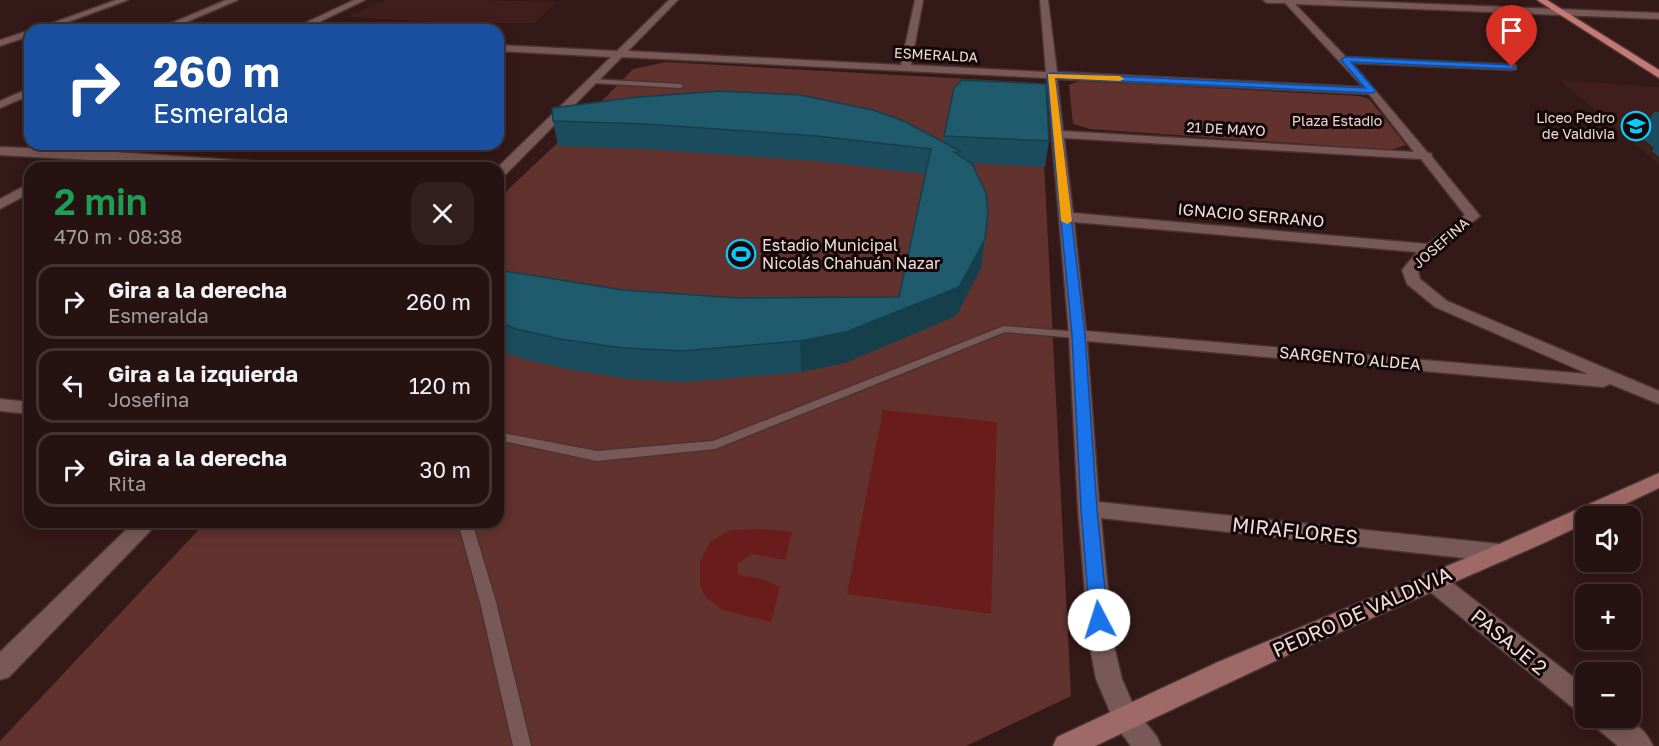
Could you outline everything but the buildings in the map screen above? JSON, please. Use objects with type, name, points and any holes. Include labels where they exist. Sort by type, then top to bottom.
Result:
[{"type":"main road","points":[[1541,0],[1659,75]]},
{"type":"street","points":[[55,24],[124,0]]},
{"type":"street","points":[[175,24],[234,0]]},
{"type":"street","points":[[308,24],[361,0]]},
{"type":"street","points":[[504,168],[674,0]]},
{"type":"street","points":[[905,68],[919,0]]},
{"type":"street","points":[[1044,0],[1078,335],[1089,509],[1101,642],[1109,679],[1125,717],[1147,746]]},
{"type":"street","points":[[1267,0],[1659,16]]},
{"type":"street","name":"JOSEFINA","points":[[1287,0],[1372,91],[1427,156],[1473,216],[1418,259],[1410,270],[1413,281],[1441,304],[1659,398]]},
{"type":"street","points":[[0,43],[24,35]]},
{"type":"street","name":"ESMERALDA","points":[[504,48],[1372,91]]},
{"type":"street","points":[[1345,60],[1512,67]]},
{"type":"street","points":[[0,105],[24,94]]},
{"type":"street","name":"21 DE MAYO","points":[[1059,134],[1427,156]]},
{"type":"street","points":[[72,162],[92,150]]},
{"type":"street","points":[[0,151],[204,162]]},
{"type":"street","points":[[0,205],[24,191]]},
{"type":"street","name":"IGNACIO SERRANO","points":[[1066,217],[1433,249]]},
{"type":"street","name":"SARGENTO ALDEA","points":[[1078,335],[1621,382]]},
{"type":"street","points":[[0,405],[24,407]]},
{"type":"street","name":"PEDRO DE VALDIVIA","points":[[1067,746],[1125,717],[1432,580],[1656,485]]},
{"type":"street","name":"MIRAFLORES","points":[[1089,509],[1500,553]]},
{"type":"street","points":[[0,669],[142,528]]},
{"type":"street","name":"PASAJE 2","points":[[1432,580],[1575,694]]},
{"type":"street","points":[[1617,728],[1639,746]]},
{"type":"lane","points":[[594,81],[680,86]]},
{"type":"lane","points":[[504,437],[597,456],[715,445],[1004,329],[1078,335]]},
{"type":"lane","points":[[467,528],[488,602],[522,746]]},
{"type":"shaded area","points":[[385,0],[555,2],[535,23],[451,23],[346,17]]},
{"type":"shaded area","name":"Liceo Pedro de Valdivia","points":[[1560,80],[1659,87],[1659,165]]},
{"type":"shaded area","points":[[883,410],[997,422],[991,614],[847,594]]},
{"type":"shaded area","points":[[765,529],[792,532],[785,560],[752,554],[737,564],[738,575],[763,579],[780,587],[771,622],[723,610],[705,597],[700,585],[700,562],[710,542],[730,530]]},
{"type":"green space","name":"Estadio Municipal Nicolás Chahuán Nazar","points":[[666,62],[1040,83],[1071,696],[966,746],[0,746],[0,741],[200,528],[504,528],[504,193],[633,69]]},
{"type":"green space","name":"Plaza Estadio","points":[[1079,81],[1359,96],[1369,99],[1406,145],[1391,150],[1090,129],[1073,124],[1069,85]]},
{"type":"slow traffic","points":[[1067,221],[1051,75],[1120,79]]},
{"type":"place","name":"Liceo Pedro de Valdivia","points":[[1636,126]]},
{"type":"place","name":"Estadio Municipal Nicolás Chahuán Nazar","points":[[741,254]]},
{"type":"route","points":[[1099,620],[1089,509],[1078,335],[1059,134],[1051,75],[1372,91],[1345,60],[1512,67]]}]
